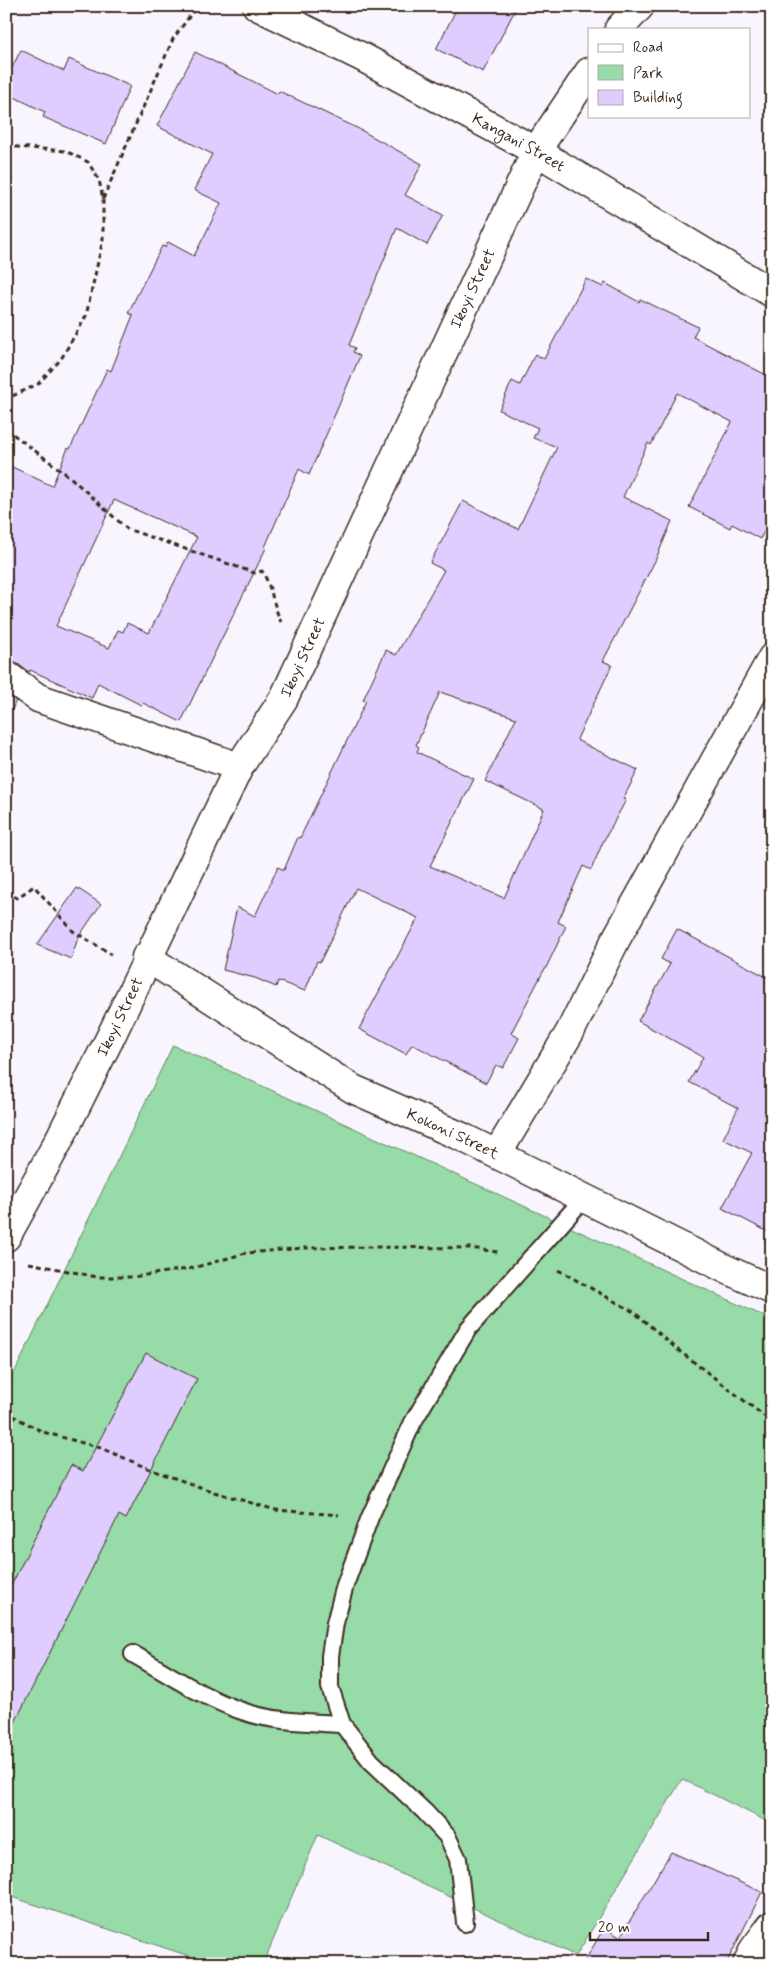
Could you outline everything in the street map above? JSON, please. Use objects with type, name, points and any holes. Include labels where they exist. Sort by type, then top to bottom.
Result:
[{"type":"street","name":"Kangani Street","points":[[257,6],[362,57],[536,151],[772,293]]},
{"type":"street","points":[[620,28],[640,6]]},
{"type":"street","name":"Ikoyi Street","points":[[6,1237],[58,1142],[239,767],[284,698],[536,151],[588,73]]},
{"type":"street","points":[[497,1154],[570,1032],[616,939],[772,658]]},
{"type":"street","points":[[6,675],[38,698],[239,767]]},
{"type":"street","name":"Kokoni Street","points":[[143,965],[353,1089],[497,1154],[728,1270],[772,1290]]},
{"type":"street","points":[[747,1964],[754,1949],[772,1925]]},
{"type":"lane","points":[[465,1923],[458,1859],[447,1836],[371,1760],[342,1724],[330,1687],[330,1656],[335,1623],[345,1585],[370,1517],[413,1422],[468,1329],[584,1198]]},
{"type":"lane","points":[[133,1654],[214,1700],[240,1711],[277,1718],[342,1724]]},
{"type":"path","points":[[103,199],[173,39],[197,6]]},
{"type":"path","points":[[6,146],[66,151],[88,162],[99,180],[103,199],[103,239],[86,316],[61,360],[38,384],[6,399]]},
{"type":"path","points":[[6,429],[70,477],[127,530],[255,573],[262,571],[269,583],[274,608],[300,664]]},
{"type":"path","points":[[6,892],[17,898],[34,886],[73,931],[143,965]]},
{"type":"path","points":[[22,1262],[97,1277],[133,1277],[193,1268],[246,1253],[304,1248],[371,1246],[470,1248],[532,1256],[581,1281],[634,1312],[678,1350],[772,1422]]},
{"type":"path","points":[[6,1408],[13,1416],[43,1432],[101,1448],[152,1470],[214,1492],[276,1510],[370,1517]]},
{"type":"green space","points":[[173,1045],[772,1320],[772,1824],[682,1779],[576,1956],[318,1835],[263,1964],[213,1964],[6,1895],[6,1390]]},
{"type":"building","points":[[458,6],[517,6],[483,72],[436,49]]},
{"type":"building","points":[[21,50],[64,71],[69,59],[130,86],[106,144],[43,117],[45,112],[6,93],[6,79]]},
{"type":"building","points":[[195,52],[278,94],[279,91],[357,128],[422,164],[405,195],[443,215],[427,245],[397,228],[349,345],[355,348],[353,352],[360,356],[309,475],[299,469],[266,548],[181,722],[143,703],[141,705],[98,683],[92,698],[30,670],[29,672],[15,662],[6,660],[6,464],[52,486],[68,448],[70,449],[107,369],[111,371],[133,315],[128,313],[162,246],[165,247],[168,242],[194,256],[221,203],[194,190],[212,154],[157,126]],"holes":[[[114,500],[197,537],[149,633],[127,623],[123,632],[118,630],[109,648],[56,626]]]},
{"type":"building","points":[[586,279],[603,287],[605,283],[639,302],[640,299],[698,327],[693,337],[772,378],[772,517],[760,539],[732,524],[730,528],[689,507],[732,422],[677,393],[651,445],[648,443],[623,497],[672,521],[655,561],[603,661],[612,665],[577,739],[638,770],[623,799],[626,800],[603,842],[591,870],[583,866],[558,922],[566,926],[511,1033],[519,1038],[503,1068],[496,1065],[486,1083],[412,1044],[406,1054],[359,1029],[418,918],[356,888],[320,962],[317,961],[305,991],[278,981],[276,987],[255,978],[223,970],[237,907],[255,916],[278,867],[284,870],[298,837],[300,838],[366,701],[363,700],[386,650],[396,655],[444,570],[430,563],[463,501],[518,529],[557,447],[533,438],[538,428],[499,410],[512,381],[520,385],[535,354],[544,359]],"holes":[[[440,692],[516,718],[485,781],[544,809],[504,898],[430,866],[474,779],[417,752],[419,747],[416,745]]]},
{"type":"building","points":[[6,694],[16,701],[6,721]]},
{"type":"building","points":[[77,888],[101,904],[78,938],[71,959],[37,945]]},
{"type":"building","points":[[677,929],[772,980],[772,1234],[722,1208],[752,1153],[723,1139],[738,1108],[689,1082],[703,1057],[638,1021],[670,964],[661,959]]},
{"type":"building","points":[[146,1353],[197,1379],[126,1519],[119,1515],[6,1740],[6,1596],[71,1465],[83,1471]]},
{"type":"building","points":[[671,1852],[762,1892],[726,1964],[583,1964],[604,1928],[620,1937]]}]
